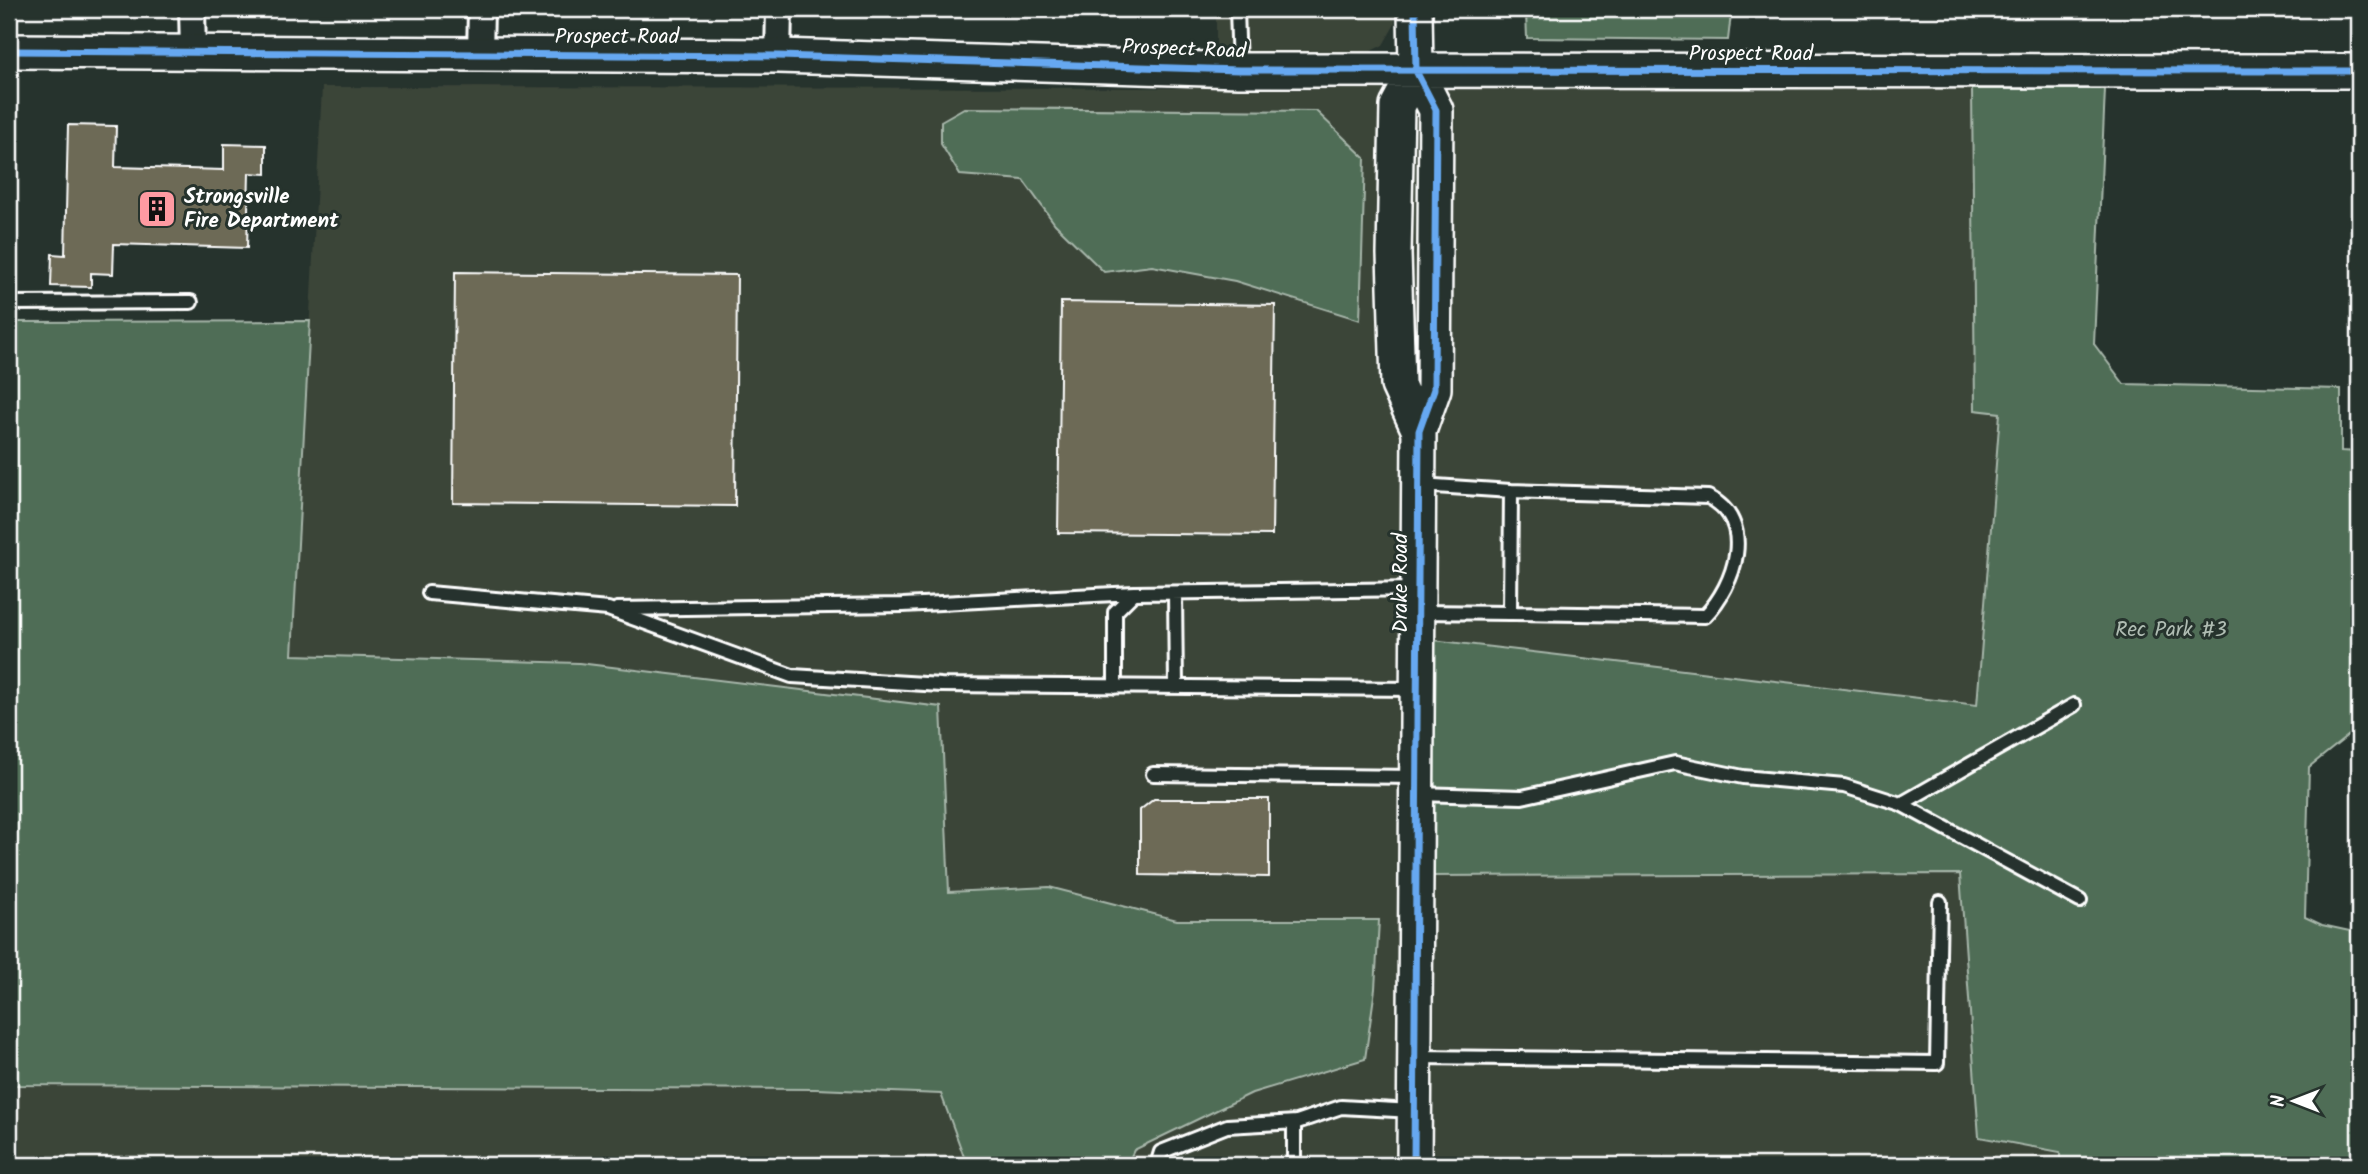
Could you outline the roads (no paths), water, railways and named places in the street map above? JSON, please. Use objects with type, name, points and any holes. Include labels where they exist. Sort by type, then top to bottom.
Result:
[{"type":"street","points":[[192,9],[192,51]]},
{"type":"street","points":[[480,54],[481,9]]},
{"type":"street","points":[[778,56],[779,9]]},
{"type":"street","name":"Drake Road","points":[[1414,1165],[1419,431],[1398,385],[1394,254],[1397,106],[1416,71],[1415,9]]},
{"type":"street","name":"Prospect Road","points":[[9,51],[778,56],[1239,70],[2359,71]]},
{"type":"lane","points":[[1237,9],[1239,70]]},
{"type":"lane","points":[[9,303],[191,302]]},
{"type":"lane","points":[[429,593],[608,609],[903,605],[1175,593],[1419,600],[1510,613],[1705,616],[1720,600],[1734,570],[1737,540],[1732,516],[1721,503],[1709,497],[1511,491],[1420,485]]},
{"type":"lane","points":[[1510,613],[1511,491]]},
{"type":"lane","points":[[1115,687],[1115,612],[1134,593]]},
{"type":"lane","points":[[1175,593],[1176,687]]},
{"type":"lane","points":[[608,609],[792,676],[941,685],[1418,689]]},
{"type":"lane","points":[[1901,804],[2074,705]]},
{"type":"lane","points":[[1153,774],[1417,786],[1522,796],[1607,780],[1675,763],[1743,778],[1844,786],[1901,804],[2080,901]]},
{"type":"lane","points":[[1415,1058],[1937,1063],[1940,902]]},
{"type":"lane","points":[[1157,1165],[1161,1152],[1227,1126],[1297,1122],[1341,1107],[1414,1111]]},
{"type":"lane","points":[[1294,1165],[1294,1123],[1297,1122]]},
{"type":"place","name":"Strongsville Fire Department","points":[[157,209]]},
{"type":"park label","name":"Rec Park #3","points":[[2171,630]]}]
